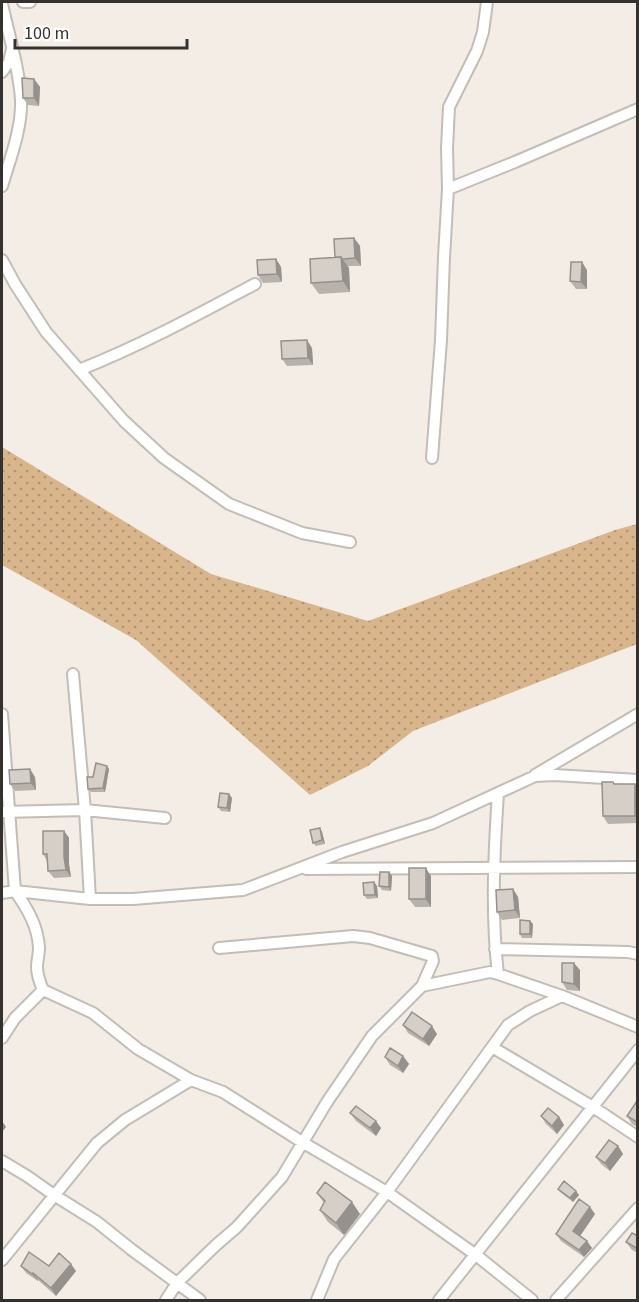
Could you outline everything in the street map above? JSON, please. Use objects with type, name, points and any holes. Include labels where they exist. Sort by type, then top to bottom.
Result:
[{"type":"street","points":[[23,2],[30,2]]},
{"type":"street","points":[[432,458],[441,340],[448,189],[449,107],[477,51],[483,32],[487,2]]},
{"type":"street","points":[[2,4],[18,74],[21,102],[18,126],[2,186]]},
{"type":"street","points":[[2,72],[9,62],[12,49]]},
{"type":"street","points":[[448,189],[638,109]]},
{"type":"street","points":[[2,260],[46,332],[124,422],[164,458],[229,504],[302,533],[350,542]]},
{"type":"street","points":[[79,370],[168,331],[255,284]]},
{"type":"street","points":[[73,674],[86,810],[90,899]]},
{"type":"street","points":[[2,714],[5,812],[15,891],[29,912],[36,932],[39,948],[37,976],[43,990],[93,1013],[138,1049],[192,1080],[223,1092],[387,1192],[476,1255],[532,1300]]},
{"type":"street","points":[[2,893],[15,891],[90,899],[133,899],[243,890],[342,852],[433,823],[535,776],[638,714]]},
{"type":"street","points":[[535,776],[638,780]]},
{"type":"street","points":[[498,793],[493,868],[495,949],[498,974]]},
{"type":"street","points":[[5,812],[86,810],[165,818]]},
{"type":"street","points":[[300,869],[638,867]]},
{"type":"street","points":[[166,1300],[177,1282],[237,1227],[282,1177],[352,1063],[372,1036],[422,986],[433,961],[432,956],[370,938],[353,936],[219,948]]},
{"type":"street","points":[[495,949],[638,954]]},
{"type":"street","points":[[422,986],[490,972],[562,996],[638,1027]]},
{"type":"street","points":[[2,1038],[15,1018],[43,990]]},
{"type":"street","points":[[317,1300],[334,1259],[387,1192],[508,1025],[530,1011],[562,996]]},
{"type":"street","points":[[492,1047],[593,1107],[638,1137]]},
{"type":"street","points":[[439,1300],[638,1050]]},
{"type":"street","points":[[2,1260],[97,1143],[125,1120],[192,1080]]},
{"type":"street","points":[[2,1161],[96,1222],[200,1300]]},
{"type":"street","points":[[556,1300],[638,1208]]},
{"type":"shaded area","points":[[2,447],[211,574],[368,621],[615,530],[637,524],[637,644],[413,731],[368,766],[310,795],[136,640],[2,565]]},
{"type":"building","points":[[22,78],[34,79],[34,98],[23,98]]},
{"type":"building","points":[[354,238],[355,258],[335,257],[334,239]]},
{"type":"building","points":[[341,257],[343,281],[311,283],[310,259]]},
{"type":"building","points":[[276,259],[277,274],[258,275],[257,260]]},
{"type":"building","points":[[571,262],[582,262],[581,282],[570,281]]},
{"type":"building","points":[[307,340],[308,358],[282,359],[281,341]]},
{"type":"building","points":[[96,763],[107,766],[103,788],[88,789],[87,777],[93,777]]},
{"type":"building","points":[[30,769],[31,783],[10,784],[9,770]]},
{"type":"building","points":[[602,782],[635,784],[635,816],[603,816]]},
{"type":"building","points":[[220,793],[229,794],[227,808],[218,807]]},
{"type":"building","points":[[320,828],[322,840],[313,843],[310,830]]},
{"type":"building","points":[[43,831],[64,831],[66,870],[48,871],[47,854],[43,854]]},
{"type":"building","points":[[409,868],[426,868],[426,899],[409,899]]},
{"type":"building","points":[[380,872],[389,872],[389,887],[379,886]]},
{"type":"building","points":[[374,882],[375,895],[364,895],[363,883]]},
{"type":"building","points":[[513,889],[515,910],[497,912],[496,890]]},
{"type":"building","points":[[520,920],[530,921],[530,934],[520,934]]},
{"type":"building","points":[[562,963],[574,963],[574,984],[562,982]]},
{"type":"building","points":[[412,1012],[432,1026],[423,1039],[403,1025]]},
{"type":"building","points":[[390,1048],[403,1056],[398,1066],[385,1057]]},
{"type":"building","points":[[638,1102],[637,1122],[627,1116]]},
{"type":"building","points":[[356,1106],[376,1121],[370,1128],[350,1113]]},
{"type":"building","points":[[548,1108],[559,1117],[552,1126],[541,1116]]},
{"type":"building","points":[[609,1140],[618,1146],[605,1163],[596,1157]]},
{"type":"building","points":[[564,1181],[576,1191],[570,1198],[558,1189]]},
{"type":"building","points":[[325,1182],[352,1202],[336,1223],[320,1210],[325,1201],[317,1193]]},
{"type":"building","points":[[579,1199],[590,1207],[573,1231],[587,1241],[579,1250],[556,1234]]},
{"type":"building","points":[[632,1233],[638,1236],[638,1249],[626,1242]]},
{"type":"building","points":[[29,1252],[49,1266],[59,1253],[71,1264],[51,1288],[21,1266]]}]
